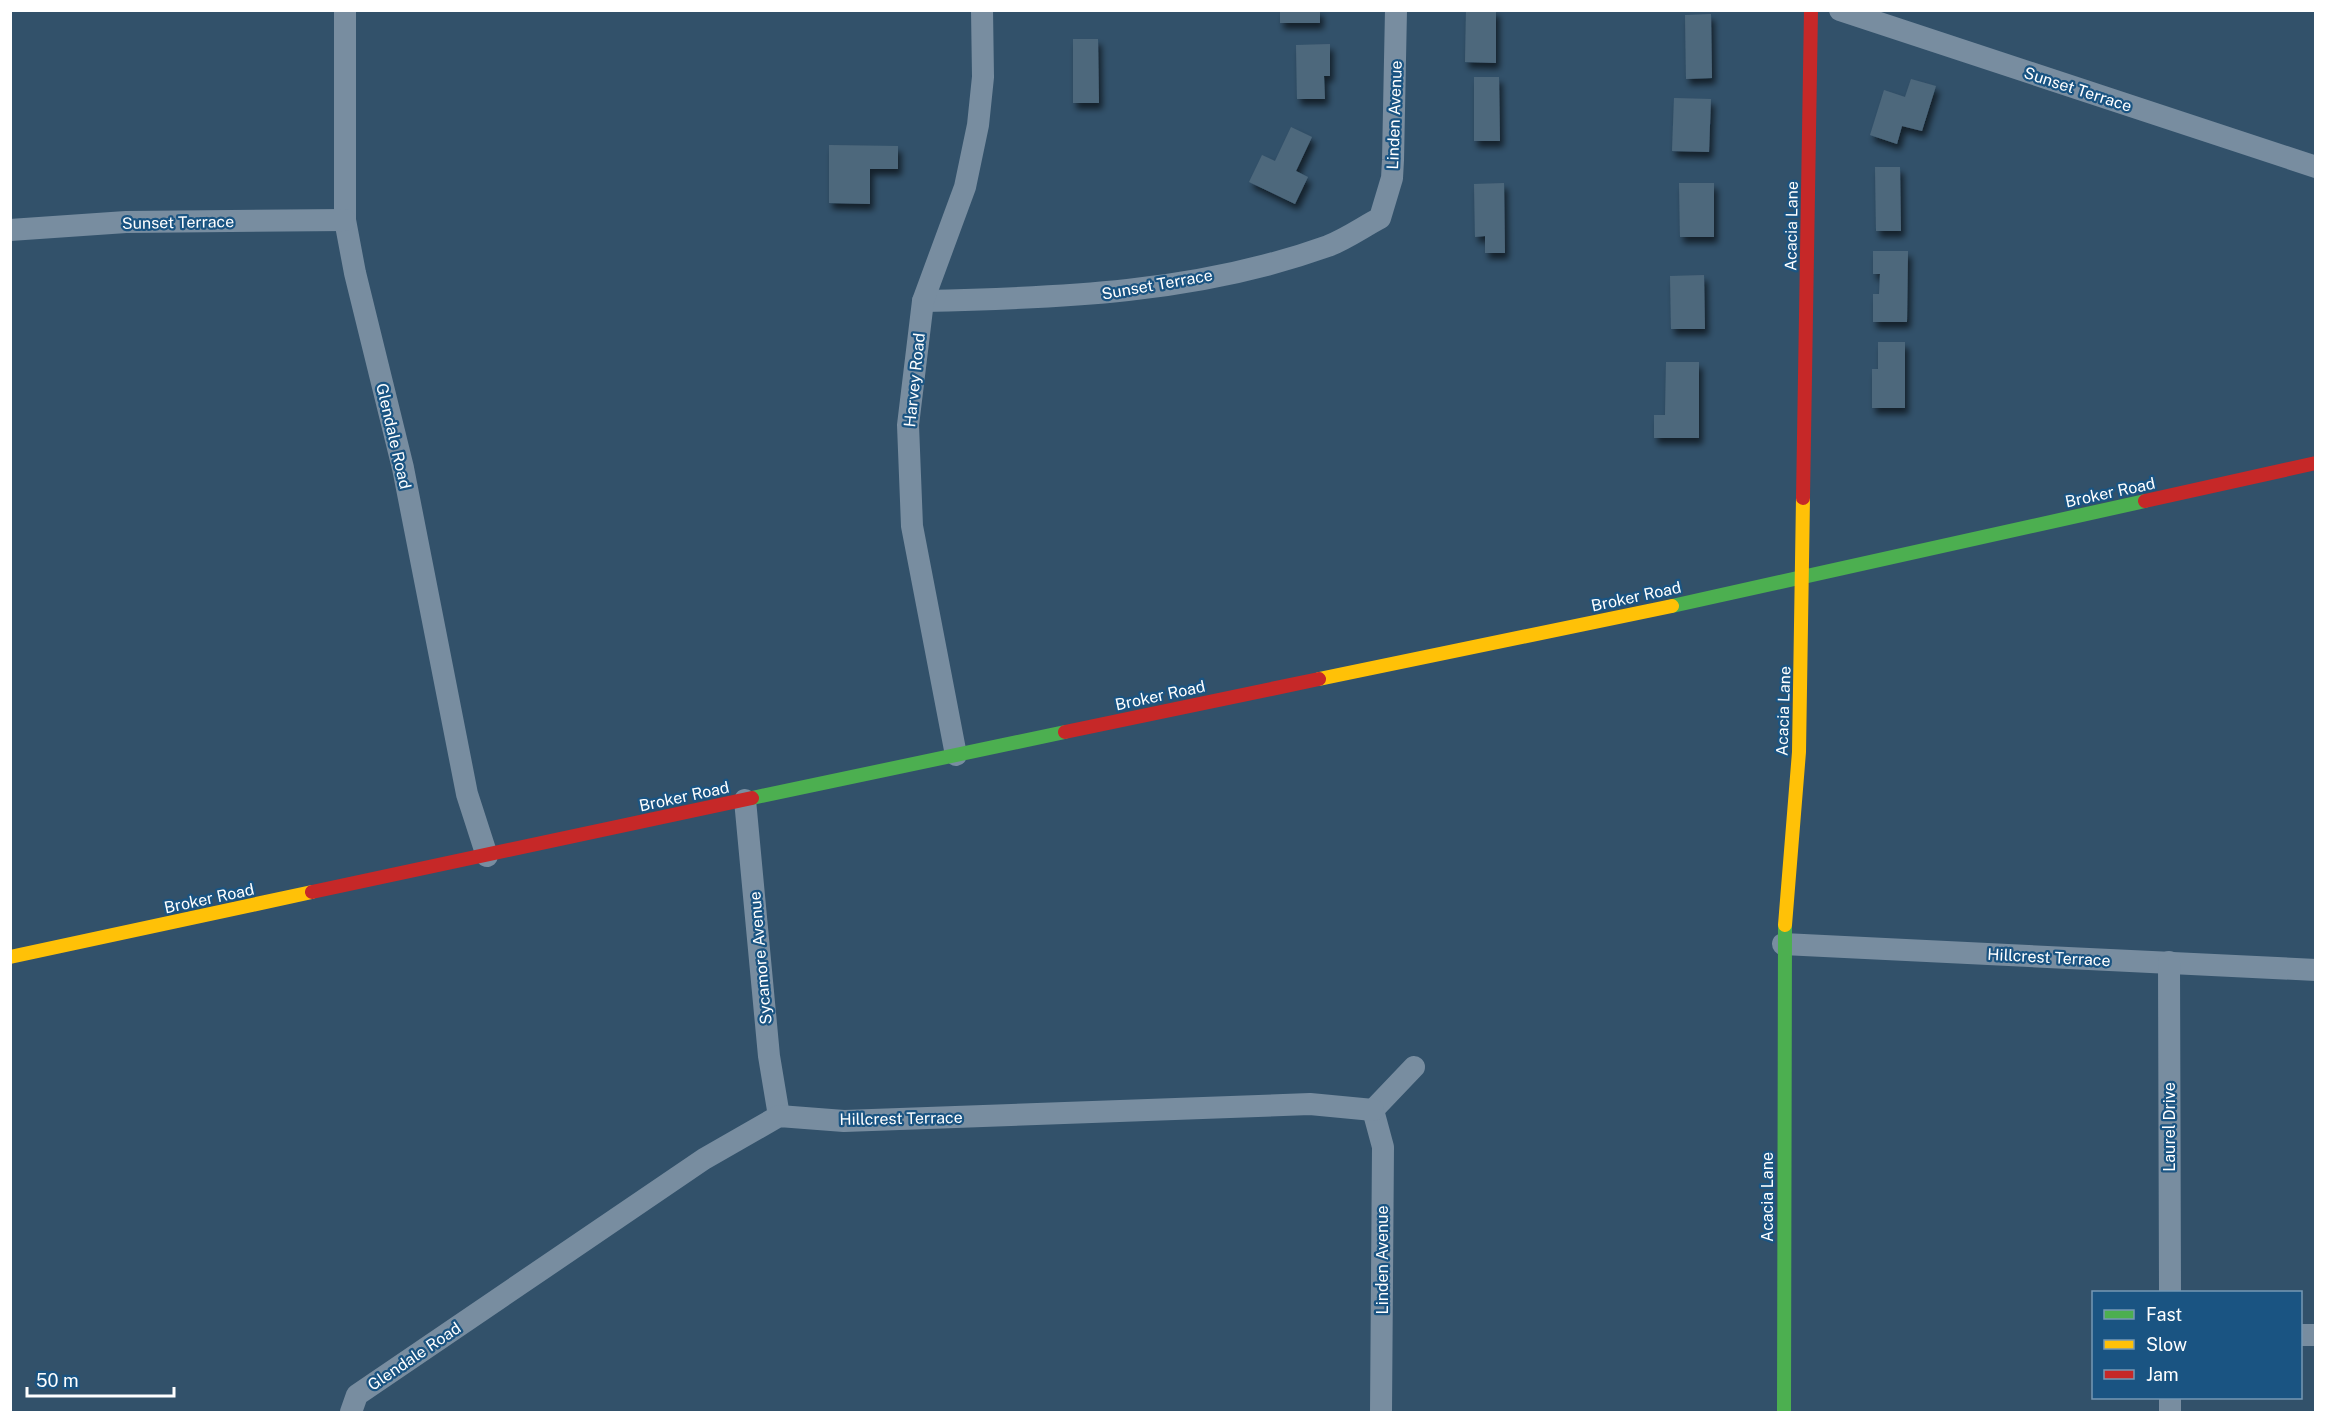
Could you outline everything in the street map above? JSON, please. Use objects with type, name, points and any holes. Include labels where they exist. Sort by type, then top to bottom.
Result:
[{"type":"street","name":"Glendale Road","points":[[345,10],[345,220],[355,273],[403,468],[467,795],[487,856]]},
{"type":"street","name":"Harvey Road","points":[[956,755],[912,526],[908,425],[923,301],[947,239],[969,170],[983,77],[982,10]]},
{"type":"street","name":"Linden Avenue","points":[[1380,218],[1392,178],[1396,10]]},
{"type":"street","name":"Acacia Lane","points":[[1784,1413],[1783,944],[1799,752],[1811,10]]},
{"type":"street","name":"Sunset Terrace","points":[[1840,10],[2316,167]]},
{"type":"street","name":"Sunset Terrace","points":[[923,301],[1055,298],[1154,287],[1249,268],[1329,245],[1380,218]]},
{"type":"street","name":"Sunset Terrace","points":[[10,230],[117,222],[345,220]]},
{"type":"street","name":"Broker Road","points":[[10,957],[1802,577],[2316,464]]},
{"type":"street","name":"Sycamore Avenue","points":[[745,800],[769,1056],[779,1116]]},
{"type":"street","name":"Hillcrest Terrace","points":[[1783,944],[2316,970]]},
{"type":"street","name":"Laurel Drive","points":[[2169,962],[2170,1291]]},
{"type":"street","points":[[1373,1110],[1414,1067]]},
{"type":"street","name":"Hillcrest Terrace","points":[[779,1116],[844,1121],[1310,1104],[1373,1110]]},
{"type":"street","name":"Linden Avenue","points":[[1373,1110],[1383,1147],[1381,1413]]},
{"type":"street","name":"Glendale Road","points":[[351,1413],[357,1395],[704,1159],[779,1116]]},
{"type":"building","points":[[1280,10],[1320,10],[1320,23],[1280,23]]},
{"type":"building","points":[[1466,10],[1496,10],[1496,63],[1465,62]]},
{"type":"building","points":[[1711,14],[1712,78],[1686,79],[1685,15]]},
{"type":"building","points":[[1073,39],[1098,39],[1099,103],[1073,103]]},
{"type":"building","points":[[1330,44],[1330,76],[1324,76],[1325,99],[1297,99],[1296,45]]},
{"type":"building","points":[[1474,77],[1499,77],[1500,141],[1474,141]]},
{"type":"building","points":[[1911,79],[1936,86],[1922,131],[1902,126],[1897,144],[1870,135],[1884,90],[1905,97]]},
{"type":"building","points":[[1674,98],[1711,99],[1709,152],[1672,151]]},
{"type":"building","points":[[1291,127],[1312,137],[1296,171],[1308,177],[1295,204],[1249,182],[1262,155],[1275,161]]},
{"type":"building","points":[[829,145],[898,146],[898,169],[870,169],[870,204],[829,203]]},
{"type":"building","points":[[1875,167],[1900,167],[1901,231],[1876,231]]},
{"type":"building","points":[[1504,183],[1505,253],[1485,253],[1485,236],[1475,237],[1474,184]]},
{"type":"building","points":[[1679,183],[1714,183],[1714,237],[1680,237]]},
{"type":"building","points":[[1873,251],[1908,251],[1907,322],[1873,322],[1873,294],[1879,294],[1880,274],[1873,274]]},
{"type":"building","points":[[1704,275],[1705,329],[1671,329],[1670,276]]},
{"type":"building","points":[[1878,342],[1905,342],[1905,408],[1872,408],[1872,369],[1878,369]]},
{"type":"building","points":[[1666,362],[1699,362],[1699,438],[1654,438],[1654,415],[1665,415]]},
{"type":"traffic: fast","points":[[1672,606],[2145,501]]},
{"type":"traffic: fast","points":[[752,798],[1065,732]]},
{"type":"traffic: fast","points":[[1784,1412],[1785,925]]},
{"type":"traffic: slow","points":[[1785,925],[1799,752],[1803,498]]},
{"type":"traffic: slow","points":[[1319,679],[1672,606]]},
{"type":"traffic: slow","points":[[10,957],[312,892]]},
{"type":"traffic: jam","points":[[1803,498],[1811,10]]},
{"type":"traffic: jam","points":[[2145,501],[2316,463]]},
{"type":"traffic: jam","points":[[1065,732],[1319,679]]},
{"type":"traffic: jam","points":[[312,892],[752,798]]}]
